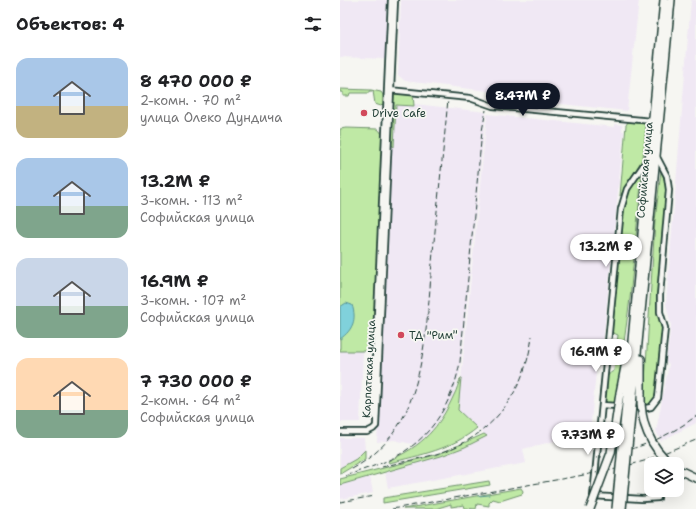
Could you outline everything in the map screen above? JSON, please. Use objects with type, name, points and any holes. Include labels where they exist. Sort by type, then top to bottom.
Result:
[{"type":"main road","name":"Софийская улица","points":[[631,394],[631,342],[664,0]]},
{"type":"main road","name":"Софийская улица","points":[[631,394],[639,343],[671,0]]},
{"type":"main road","points":[[631,394],[642,411],[647,432],[658,452],[663,457]]},
{"type":"main road","points":[[590,509],[631,394]]},
{"type":"main road","points":[[616,509],[631,394]]},
{"type":"main road","points":[[622,509],[631,394]]},
{"type":"main road","points":[[684,472],[696,478]]},
{"type":"street","name":"Карпатская улица","points":[[389,90],[391,0]]},
{"type":"street","name":"Карпатская улица","points":[[340,432],[367,432],[374,428],[373,406],[395,0]]},
{"type":"street","points":[[389,90],[470,98],[493,106],[652,121]]},
{"type":"street","points":[[590,509],[593,496],[620,209],[627,189],[649,157]]},
{"type":"street","points":[[602,405],[646,408],[653,405],[658,398],[665,328],[660,312],[660,295],[669,190],[667,176],[657,157]]},
{"type":"street","points":[[593,496],[642,499],[658,498]]},
{"type":"shaded area","points":[[340,0],[387,0],[385,59],[340,57]]},
{"type":"shaded area","points":[[401,0],[639,0],[627,111],[514,99],[487,91],[405,81],[398,75]]},
{"type":"shaded area","points":[[691,0],[696,0],[696,423],[661,441],[656,431],[669,364],[666,362],[671,325],[666,304]]},
{"type":"shaded area","points":[[397,102],[486,112],[460,373],[453,397],[442,416],[431,432],[417,445],[394,440],[377,442],[394,105]]},
{"type":"shaded area","points":[[487,114],[615,127],[615,124],[622,125],[622,131],[624,131],[603,343],[599,343],[590,432],[523,449],[526,463],[388,488],[385,472],[465,447],[486,436],[458,410]]},
{"type":"shaded area","points":[[340,351],[363,351],[360,422],[340,422]]},
{"type":"shaded area","points":[[340,438],[364,438],[365,450],[356,459],[340,468]]},
{"type":"shaded area","points":[[370,477],[373,493],[340,499],[340,485]]},
{"type":"green space","points":[[340,89],[371,90],[381,92],[384,103],[381,106],[375,104],[373,91],[369,91],[369,93],[350,93],[349,96],[343,96],[343,92],[340,92]]},
{"type":"green space","points":[[396,93],[413,94],[414,106],[396,105],[394,147],[390,144],[392,98]]},
{"type":"green space","points":[[628,122],[646,124],[643,158],[620,196],[626,125]]},
{"type":"green space","points":[[340,129],[378,129],[383,135],[373,351],[340,351]]},
{"type":"green space","points":[[661,171],[667,187],[657,296],[662,332],[655,397],[650,404],[645,406],[608,403],[605,400],[605,383],[610,373],[614,371],[618,335],[611,332],[623,207],[628,193],[642,173],[630,298],[617,394],[644,397],[655,221]]},
{"type":"green space","points":[[461,378],[458,410],[477,428],[447,446],[424,454],[389,463],[388,461],[411,449],[420,442],[436,426],[448,407]]},
{"type":"green space","points":[[484,434],[487,436],[465,447],[441,456],[340,485],[340,479],[439,454]]},
{"type":"green space","points":[[365,450],[365,459],[340,474],[340,468],[356,459]]},
{"type":"green space","points":[[489,481],[490,485],[383,503],[383,498]]},
{"type":"green space","points":[[521,488],[523,491],[522,494],[500,501],[493,499],[489,503],[489,506],[477,504],[476,509],[465,508],[464,505],[451,507],[451,504],[435,509],[403,509]]},
{"type":"water","points":[[346,303],[352,305],[354,320],[351,328],[340,339],[340,307]]},
{"type":"waterway","points":[[478,496],[489,495]]},
{"type":"railway","points":[[352,469],[378,450],[398,426],[408,407],[419,372],[425,336],[448,99]]},
{"type":"railway","points":[[346,476],[394,458],[408,449],[428,432],[436,422],[449,399],[460,362],[482,131],[486,110]]},
{"type":"railway","points":[[382,467],[448,450],[465,442],[495,419],[516,389],[529,355],[532,336]]},
{"type":"railway","points":[[596,458],[623,452],[661,438],[696,416]]},
{"type":"railway","points":[[392,509],[612,470],[644,461],[696,440]]},
{"type":"railway","points":[[340,502],[375,496]]},
{"type":"place","name":"Drive Cafe","points":[[364,113]]},
{"type":"place","name":"ТД \"Рим\"","points":[[401,335]]}]
